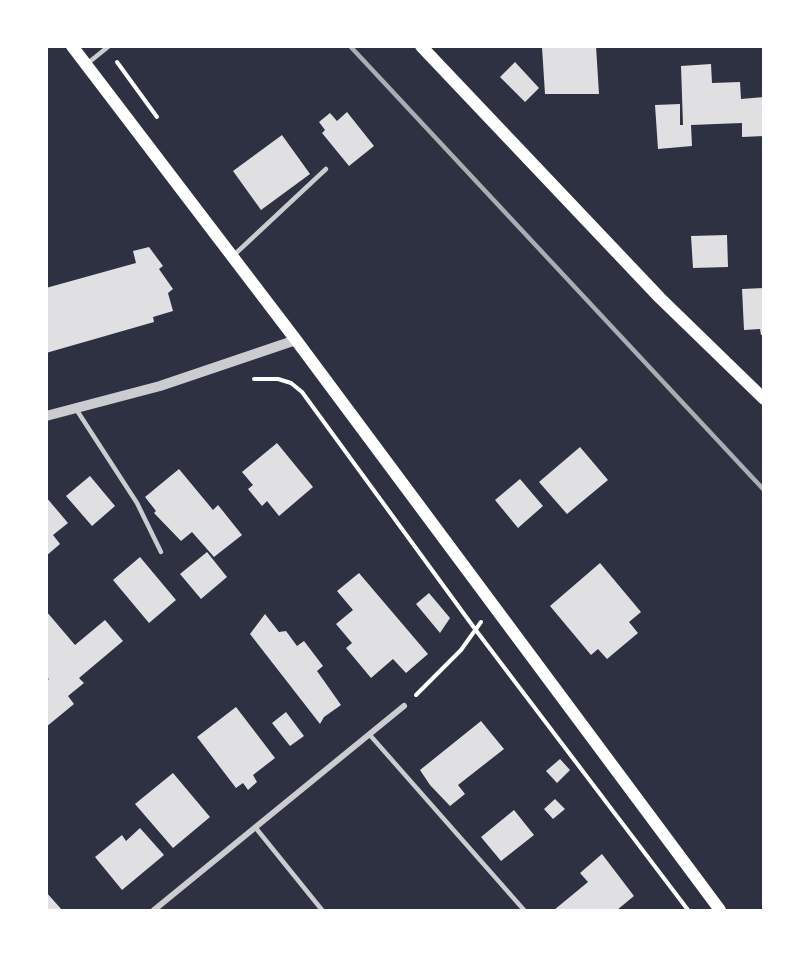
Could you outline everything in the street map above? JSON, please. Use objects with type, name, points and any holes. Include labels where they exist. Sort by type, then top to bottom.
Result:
[{"type":"main road","points":[[72,46],[296,340],[720,910]]},
{"type":"main road","points":[[421,46],[660,298],[764,399]]},
{"type":"street","points":[[46,417],[160,386],[296,340]]},
{"type":"street","points":[[153,910],[404,706]]},
{"type":"lane","points":[[86,65],[109,46]]},
{"type":"lane","points":[[233,257],[326,168]]},
{"type":"lane","points":[[76,409],[137,503],[161,552]]},
{"type":"lane","points":[[369,734],[524,910]]},
{"type":"lane","points":[[255,827],[322,910]]},
{"type":"path","points":[[246,381],[263,377],[278,379],[291,383],[302,392],[475,629],[688,910]]},
{"type":"path","points":[[404,706],[461,650],[493,605]]},
{"type":"building","points":[[596,46],[599,94],[545,94],[542,47]]},
{"type":"building","points":[[515,62],[539,88],[525,102],[500,77]]},
{"type":"building","points":[[711,64],[712,83],[740,82],[741,99],[764,97],[764,136],[742,137],[742,123],[691,125],[692,146],[658,149],[655,105],[680,104],[680,125],[683,125],[681,66]]},
{"type":"building","points":[[347,112],[374,146],[349,166],[322,133],[325,130],[319,122],[330,113],[337,121]]},
{"type":"building","points":[[282,135],[310,174],[261,210],[233,171]]},
{"type":"building","points":[[727,235],[728,267],[693,268],[691,236]]},
{"type":"building","points":[[149,247],[163,266],[159,269],[173,289],[168,293],[173,311],[153,317],[154,322],[46,353],[46,288],[136,263],[133,251]]},
{"type":"building","points":[[764,288],[764,335],[761,335],[760,329],[744,330],[742,289]]},
{"type":"building","points":[[277,443],[313,487],[279,516],[267,501],[262,506],[248,489],[253,485],[242,472]]},
{"type":"building","points":[[580,447],[608,480],[567,514],[539,482]]},
{"type":"building","points":[[179,469],[213,510],[218,505],[242,535],[214,557],[192,532],[181,541],[154,513],[156,511],[145,497]]},
{"type":"building","points":[[90,476],[115,506],[92,526],[66,496]]},
{"type":"building","points":[[520,479],[543,506],[518,528],[495,500]]},
{"type":"building","points":[[46,497],[68,523],[53,535],[60,544],[46,556]]},
{"type":"building","points":[[207,552],[227,577],[201,599],[180,574]]},
{"type":"building","points":[[140,557],[176,600],[149,623],[113,580]]},
{"type":"building","points":[[600,563],[641,612],[629,622],[638,633],[607,659],[598,649],[591,655],[550,606]]},
{"type":"building","points":[[359,573],[428,654],[406,673],[393,659],[371,678],[346,648],[352,643],[336,624],[353,610],[337,591]]},
{"type":"building","points":[[429,593],[450,618],[440,633],[416,604]]},
{"type":"building","points":[[46,611],[75,645],[105,620],[123,641],[79,678],[84,683],[68,696],[74,704],[46,727],[46,681],[49,679],[46,676]]},
{"type":"building","points":[[265,614],[279,632],[286,631],[297,646],[304,641],[323,666],[317,671],[341,705],[324,717],[320,724],[250,634]]},
{"type":"building","points":[[236,707],[275,758],[253,775],[257,782],[248,790],[243,783],[236,788],[197,737]]},
{"type":"building","points":[[286,712],[304,736],[290,746],[272,723]]},
{"type":"building","points":[[481,721],[504,749],[458,785],[465,794],[450,806],[430,785],[420,770]]},
{"type":"building","points":[[560,759],[570,770],[557,783],[546,771]]},
{"type":"building","points":[[173,773],[210,817],[173,848],[135,804]]},
{"type":"building","points":[[555,799],[565,809],[553,819],[544,809]]},
{"type":"building","points":[[514,810],[534,835],[501,861],[481,837]]},
{"type":"building","points":[[140,828],[164,855],[122,890],[95,857],[122,835],[126,841]]},
{"type":"building","points":[[602,854],[634,896],[617,910],[554,910],[588,882],[580,873]]},
{"type":"building","points":[[46,892],[62,910],[46,910]]},
{"type":"railway","points":[[350,46],[764,490]]}]
